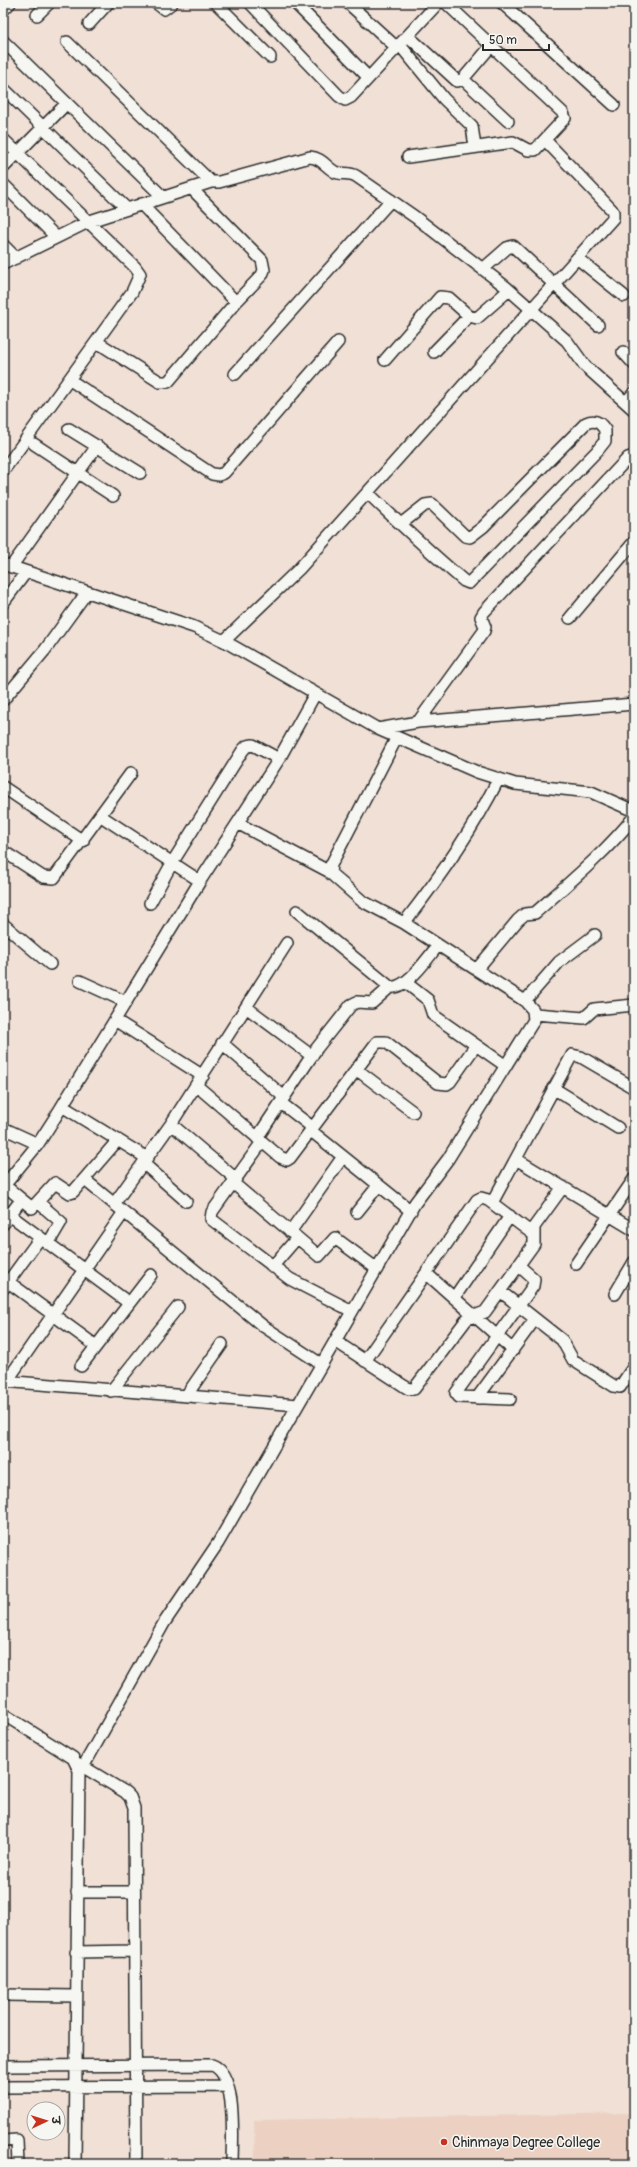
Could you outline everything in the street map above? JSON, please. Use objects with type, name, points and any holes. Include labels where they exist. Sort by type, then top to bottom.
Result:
[{"type":"street","points":[[3,10],[10,3]]},
{"type":"street","points":[[37,15],[49,3]]},
{"type":"street","points":[[89,24],[108,3]]},
{"type":"street","points":[[156,3],[164,9],[172,3]]},
{"type":"street","points":[[216,3],[270,57]]},
{"type":"street","points":[[250,3],[342,99],[348,99],[351,97],[368,77],[438,4],[492,45],[565,116],[563,122],[535,150],[531,151],[515,142],[408,157]]},
{"type":"street","points":[[295,3],[368,77]]},
{"type":"street","points":[[348,3],[398,46],[444,98],[472,126],[475,147]]},
{"type":"street","points":[[502,3],[614,104]]},
{"type":"street","points":[[408,36],[457,81],[463,79],[492,45]]},
{"type":"street","points":[[3,41],[163,197]]},
{"type":"street","points":[[67,42],[211,182]]},
{"type":"street","points":[[463,79],[508,122]]},
{"type":"street","points":[[3,88],[44,126],[126,208]]},
{"type":"street","points":[[3,168],[67,102]]},
{"type":"street","points":[[3,139],[90,221],[140,274],[132,292],[3,471]]},
{"type":"street","points":[[224,641],[299,569],[613,218],[613,212],[545,140]]},
{"type":"street","points":[[3,264],[90,221],[126,208],[211,182],[246,175],[303,158],[316,158],[335,172],[352,173],[391,200],[509,290],[567,341],[585,366],[630,406],[634,393]]},
{"type":"street","points":[[4,189],[56,237]]},
{"type":"street","points":[[97,342],[160,382],[168,382],[236,302],[262,275],[264,264],[192,189]]},
{"type":"street","points":[[234,374],[391,200]]},
{"type":"street","points":[[141,204],[236,302]]},
{"type":"street","points":[[3,245],[16,258]]},
{"type":"street","points":[[483,270],[508,248],[513,246],[598,325]]},
{"type":"street","points":[[578,258],[624,296]]},
{"type":"street","points":[[385,360],[440,297],[448,298],[469,316],[474,318],[480,317],[509,290]]},
{"type":"street","points":[[434,352],[469,316]]},
{"type":"street","points":[[70,380],[212,474],[220,475],[224,473],[338,342]]},
{"type":"street","points":[[623,352],[634,364]]},
{"type":"street","points":[[368,493],[401,524],[464,581],[469,583],[605,441],[605,430],[596,421],[591,420],[586,423],[483,527],[470,537],[465,536],[432,504],[425,505],[401,524]]},
{"type":"street","points":[[69,430],[140,473]]},
{"type":"street","points":[[34,444],[113,496]]},
{"type":"street","points":[[97,446],[7,565],[165,616],[224,641],[378,730],[396,739],[498,780],[515,784],[591,792],[634,811]]},
{"type":"street","points":[[418,722],[484,631],[485,627],[481,618],[484,612],[628,458],[634,456]]},
{"type":"street","points":[[570,618],[634,542]]},
{"type":"street","points":[[3,603],[26,572]]},
{"type":"street","points":[[3,700],[45,650],[87,592]]},
{"type":"street","points":[[118,1140],[77,1189],[70,1193],[56,1184],[39,1203],[32,1208],[4,1186],[38,1144],[200,881],[239,824],[279,759],[315,694]]},
{"type":"street","points":[[378,730],[418,722],[634,704]]},
{"type":"street","points":[[330,872],[331,865],[396,739]]},
{"type":"street","points":[[150,903],[172,862],[247,746],[253,745],[279,759]]},
{"type":"street","points":[[3,851],[43,876],[52,878],[56,876],[83,841],[131,773]]},
{"type":"street","points":[[404,922],[437,882],[474,825],[498,780]]},
{"type":"street","points":[[3,787],[83,841]]},
{"type":"street","points":[[101,816],[200,881]]},
{"type":"street","points":[[477,969],[518,920],[525,914],[535,913],[587,867],[609,846],[634,817]]},
{"type":"street","points":[[75,2164],[75,1996],[80,1765],[164,1623],[218,1543],[410,1211],[445,1163],[534,1020],[535,1014],[525,1001],[477,969],[404,922],[358,898],[330,872],[239,824]]},
{"type":"street","points":[[296,911],[390,987],[397,987],[405,982],[421,967],[438,945]]},
{"type":"street","points":[[3,924],[50,964]]},
{"type":"street","points":[[525,1001],[559,962],[596,935]]},
{"type":"street","points":[[114,1204],[200,1081],[222,1043],[288,943]]},
{"type":"street","points":[[80,981],[126,1002]]},
{"type":"street","points":[[405,982],[428,1000],[433,1015],[506,1066]]},
{"type":"street","points":[[352,1311],[303,1287],[272,1267],[211,1219],[212,1212],[235,1181],[282,1100],[312,1056],[351,1005],[357,1002],[372,1003],[390,987]]},
{"type":"street","points":[[535,1014],[584,1018],[594,1009],[634,1005]]},
{"type":"street","points":[[246,1007],[312,1056]]},
{"type":"street","points":[[115,1020],[200,1081],[260,1140],[280,1157],[287,1160],[374,1044],[383,1041],[438,1083],[447,1084],[476,1045]]},
{"type":"street","points":[[222,1043],[342,1158],[410,1211]]},
{"type":"street","points":[[492,1203],[572,1055],[576,1055],[634,1088]]},
{"type":"street","points":[[356,1070],[414,1112]]},
{"type":"street","points":[[554,1088],[618,1128]]},
{"type":"street","points":[[62,1106],[118,1140],[145,1160],[186,1201]]},
{"type":"street","points":[[171,1124],[293,1235],[319,1256],[335,1238],[377,1269]]},
{"type":"street","points":[[3,1128],[38,1144]]},
{"type":"street","points":[[272,1267],[342,1158]]},
{"type":"street","points":[[516,1159],[634,1230]]},
{"type":"street","points":[[85,1180],[263,1326],[321,1364]]},
{"type":"street","points":[[576,1264],[634,1180]]},
{"type":"street","points":[[357,1212],[378,1186]]},
{"type":"street","points":[[335,1340],[404,1386],[409,1389],[414,1389],[463,1323],[474,1316],[485,1312],[534,1244],[534,1228],[563,1187]]},
{"type":"street","points":[[365,1360],[477,1200],[484,1198],[533,1234]]},
{"type":"street","points":[[21,1200],[5,1217],[44,1241],[129,1303]]},
{"type":"street","points":[[39,1203],[61,1222],[5,1283],[53,1313],[96,1346]]},
{"type":"street","points":[[124,1212],[5,1381],[111,1391],[298,1405]]},
{"type":"street","points":[[454,1298],[510,1216]]},
{"type":"street","points":[[615,1294],[634,1262]]},
{"type":"street","points":[[510,1399],[459,1397],[456,1393],[535,1282],[532,1276],[518,1265]]},
{"type":"street","points":[[426,1274],[513,1350]]},
{"type":"street","points":[[80,1366],[151,1275]]},
{"type":"street","points":[[500,1291],[562,1340],[573,1360],[614,1386],[620,1387],[634,1366]]},
{"type":"street","points":[[111,1391],[178,1307]]},
{"type":"street","points":[[477,1398],[535,1319]]},
{"type":"street","points":[[186,1396],[222,1344]]},
{"type":"street","points":[[3,1714],[72,1758],[80,1765],[125,1792],[133,1802],[136,2164]]},
{"type":"street","points":[[77,1892],[134,1892]]},
{"type":"street","points":[[76,1952],[134,1950]]},
{"type":"street","points":[[3,1995],[75,1996]]},
{"type":"street","points":[[3,2066],[216,2066],[222,2073],[227,2086],[232,2108],[232,2164]]},
{"type":"street","points":[[3,2087],[227,2086]]},
{"type":"street","points":[[3,2141],[17,2140],[18,2164]]},
{"type":"shaded area","name":"Chinmaya Degree College","points":[[634,2113],[634,2164],[255,2164],[254,2120]]},
{"type":"place","name":"Chinmaya Degree College","points":[[444,2142]]}]
